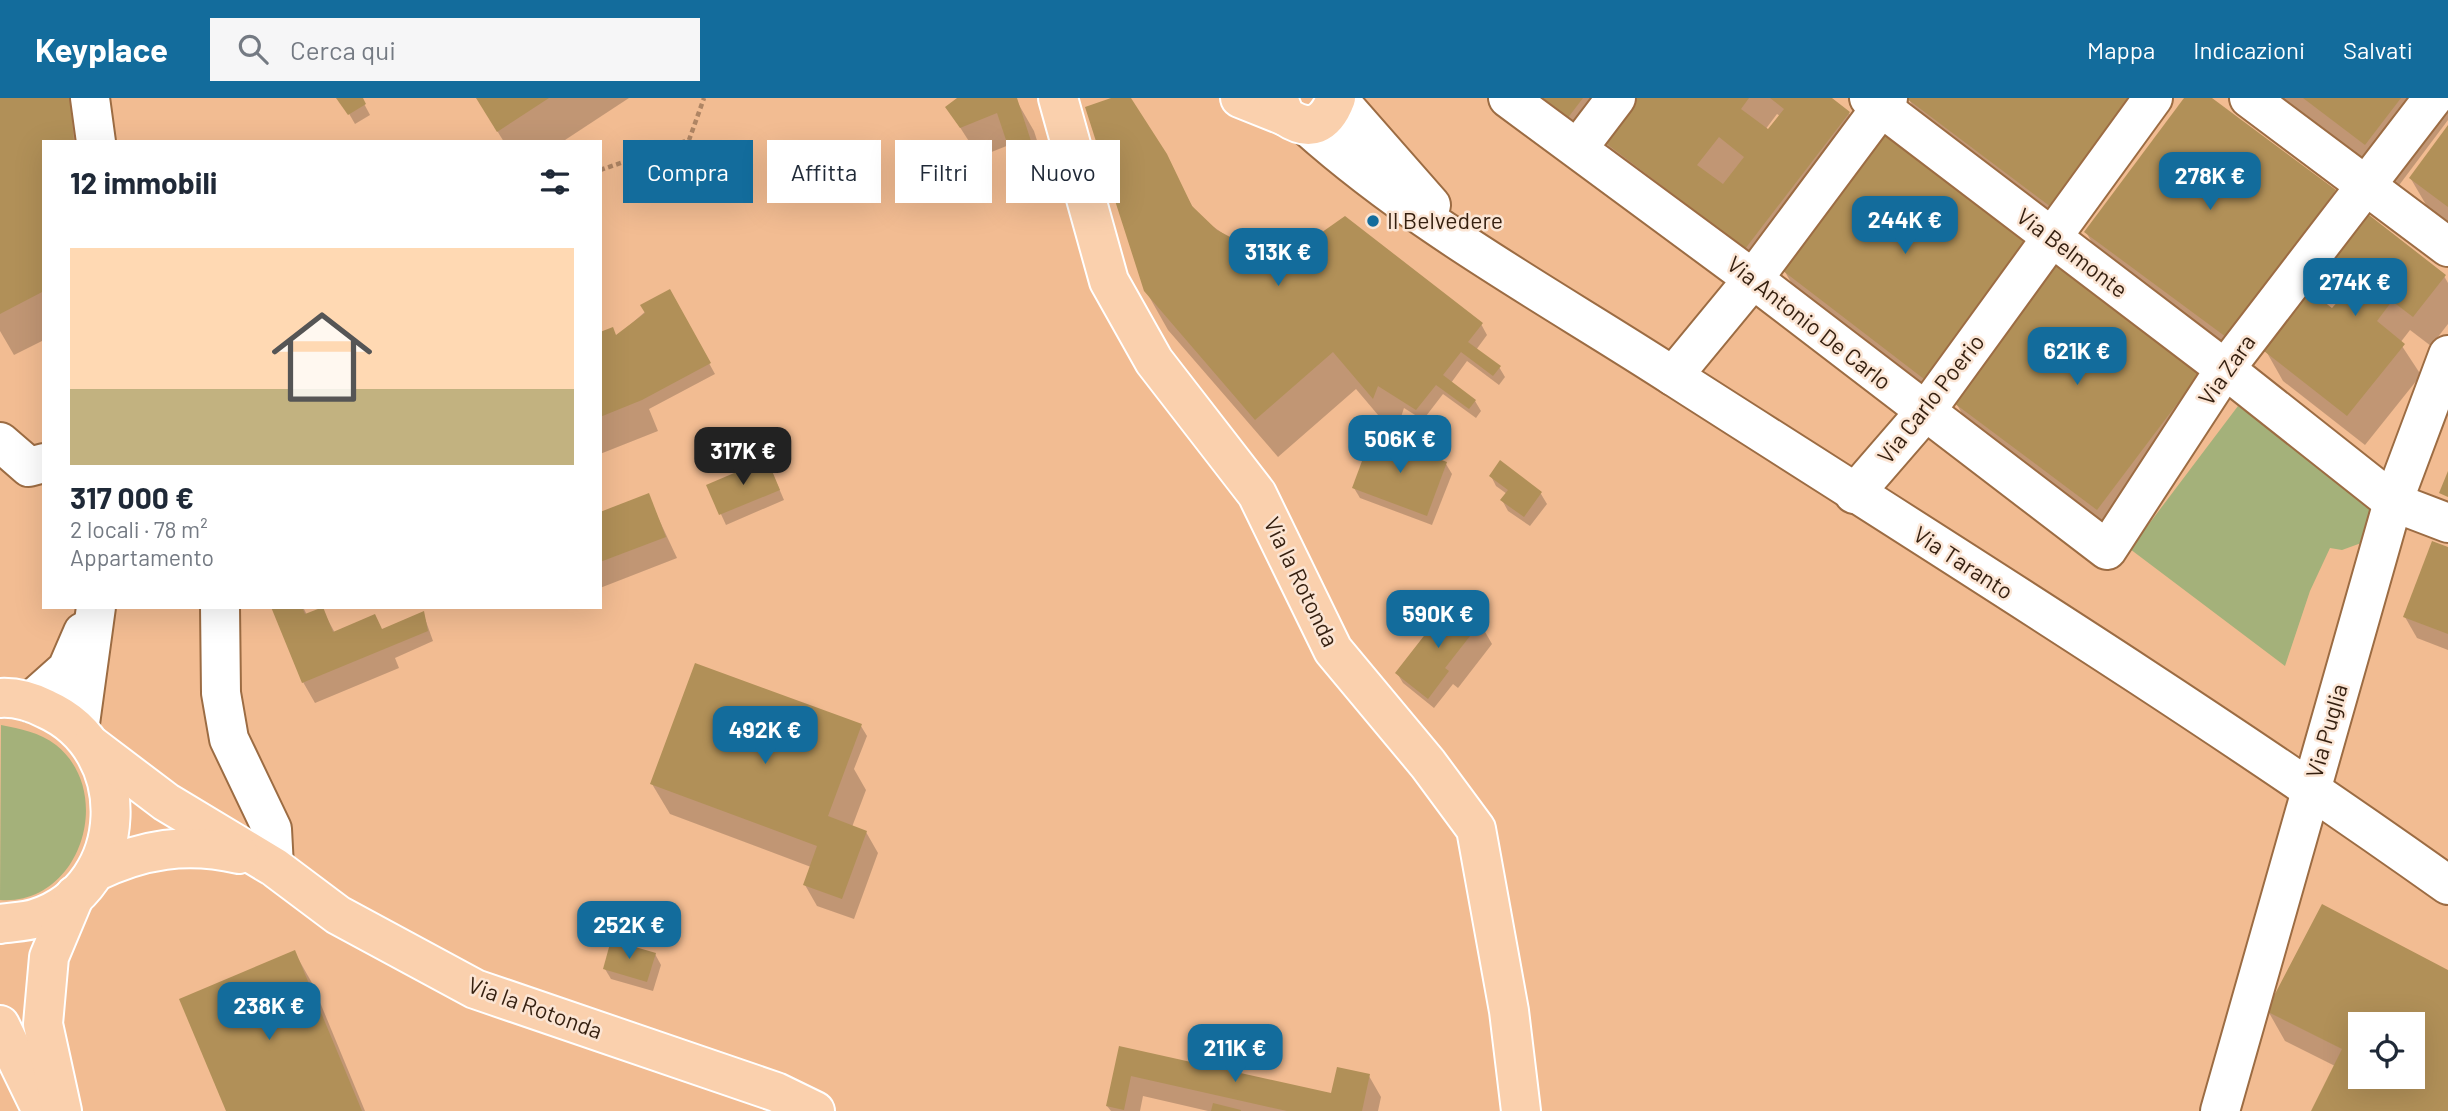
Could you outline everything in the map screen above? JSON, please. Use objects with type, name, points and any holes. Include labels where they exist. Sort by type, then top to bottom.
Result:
[{"type":"main road","name":"Via la Rotonda","points":[[1058,98],[1109,281],[1154,360],[1257,494],[1333,650],[1428,764],[1476,829],[1509,1011],[1521,1111]]},
{"type":"main road","points":[[1240,98],[1318,123],[1330,114],[1337,98]]},
{"type":"main road","name":"Via la Rotonda","points":[[9,698],[57,713],[166,802],[274,867],[338,915],[475,989],[776,1092],[816,1111]]},
{"type":"main road","points":[[62,1111],[43,1024],[49,957],[108,841],[112,809],[107,776],[86,738]]},
{"type":"main road","name":"Via la Rotonda","points":[[0,924],[38,918],[85,883],[141,853],[194,846],[248,856],[274,867]]},
{"type":"main road","points":[[0,1025],[42,1111]]},
{"type":"street","points":[[90,98],[96,140]]},
{"type":"street","name":"Via Taranto","points":[[1337,98],[1471,251]]},
{"type":"street","name":"Via Antonio De Carlo","points":[[1508,98],[1753,279],[2107,550]]},
{"type":"street","points":[[1578,148],[1616,98]]},
{"type":"street","name":"Via Carlo Poerio","points":[[1854,494],[1925,412],[2153,98]]},
{"type":"street","points":[[2249,98],[2448,247]]},
{"type":"street","name":"Via Zara","points":[[2107,550],[2225,369],[2433,98]]},
{"type":"street","points":[[1673,376],[1753,279],[1879,101]]},
{"type":"street","name":"Via Belmonte","points":[[1879,101],[2052,239],[2225,369],[2393,502],[2448,523]]},
{"type":"street","name":"Via Taranto","points":[[1290,113],[1352,166],[1471,251],[1673,376],[2311,788],[2448,885]]},
{"type":"street","name":"Via Puglia","points":[[2220,1111],[2393,502],[2448,355]]},
{"type":"street","points":[[0,442],[29,467],[42,464]]},
{"type":"street","points":[[9,698],[67,669],[94,609]]},
{"type":"street","points":[[86,738],[95,609]]},
{"type":"street","points":[[220,609],[220,692],[229,739],[272,829],[274,867]]},
{"type":"path","points":[[602,169],[689,140],[704,98]]},
{"type":"green space","points":[[2238,406],[2377,509],[2364,542],[2342,550],[2330,548],[2310,591],[2285,666],[2130,549]]},
{"type":"green space","points":[[1,725],[36,734],[56,745],[74,766],[84,790],[86,817],[80,843],[69,866],[51,885],[28,897],[0,900]]},
{"type":"building","points":[[0,98],[70,98],[74,140],[42,140],[42,292],[0,314]]},
{"type":"building","points":[[336,98],[363,98],[366,104],[348,115]]},
{"type":"building","points":[[476,98],[549,98],[497,132]]},
{"type":"building","points":[[957,98],[1017,98],[1031,140],[1006,140],[997,113],[960,128],[945,107]]},
{"type":"building","points":[[1111,98],[1131,98],[1167,154],[1192,206],[1217,230],[1245,245],[1272,248],[1318,235],[1345,216],[1483,323],[1468,342],[1501,366],[1493,376],[1461,352],[1443,375],[1476,400],[1469,409],[1436,385],[1416,410],[1378,386],[1373,399],[1333,352],[1255,420],[1144,291],[1116,203],[1120,203],[1120,140],[1096,140],[1085,107]]},
{"type":"building","points":[[1540,98],[1583,98],[1567,119]]},
{"type":"building","points":[[1636,98],[1749,98],[1741,109],[1768,129],[1784,109],[1770,98],[1832,98],[1850,112],[1745,249],[1603,141]],"holes":[[[1719,137],[1744,157],[1723,184],[1697,165]]]},
{"type":"building","points":[[1906,98],[2134,98],[2051,207]]},
{"type":"building","points":[[2184,98],[2212,98],[2336,190],[2226,337],[2084,232]]},
{"type":"building","points":[[2303,98],[2401,98],[2365,145]]},
{"type":"building","points":[[2448,125],[2448,207],[2409,178]]},
{"type":"building","points":[[1887,133],[2029,243],[1924,379],[1782,270]]},
{"type":"building","points":[[2369,215],[2446,275],[2413,317],[2392,301],[2377,321],[2405,344],[2347,416],[2264,351],[2310,291],[2332,308],[2360,277],[2349,268],[2340,279],[2327,269]]},
{"type":"building","points":[[2057,265],[2201,372],[2097,510],[1954,403]]},
{"type":"building","points":[[670,289],[711,363],[642,400],[602,416],[602,331],[613,327],[616,335],[645,313],[640,305]]},
{"type":"building","points":[[1372,434],[1447,462],[1427,516],[1352,488]]},
{"type":"building","points":[[767,459],[780,490],[719,515],[706,485]]},
{"type":"building","points":[[1500,460],[1542,492],[1524,517],[1500,500],[1508,490],[1489,476]]},
{"type":"building","points":[[2448,471],[2448,497],[2439,493]]},
{"type":"building","points":[[649,493],[666,537],[602,561],[602,511]]},
{"type":"building","points":[[2432,541],[2448,547],[2448,634],[2403,617]]},
{"type":"building","points":[[1452,600],[1481,622],[1445,668],[1449,671],[1428,699],[1395,673]]},
{"type":"building","points":[[272,609],[303,609],[305,614],[324,609],[333,632],[375,614],[382,629],[424,611],[428,631],[302,683]]},
{"type":"building","points":[[695,663],[862,724],[828,816],[867,831],[842,899],[803,885],[817,846],[650,784]]},
{"type":"building","points":[[2322,904],[2448,970],[2448,1111],[2311,1111],[2342,1049],[2266,1011]]},
{"type":"building","points":[[611,940],[656,953],[647,982],[603,969]]},
{"type":"building","points":[[295,950],[362,1111],[226,1111],[179,999]]},
{"type":"building","points":[[1119,1046],[1331,1093],[1337,1067],[1370,1074],[1362,1111],[1287,1111],[1131,1076],[1124,1110],[1106,1106]]},
{"type":"building","points":[[1213,1103],[1241,1110],[1241,1111],[1211,1111]]},
{"type":"place","name":"Il Belvedere","points":[[1373,221]]}]
